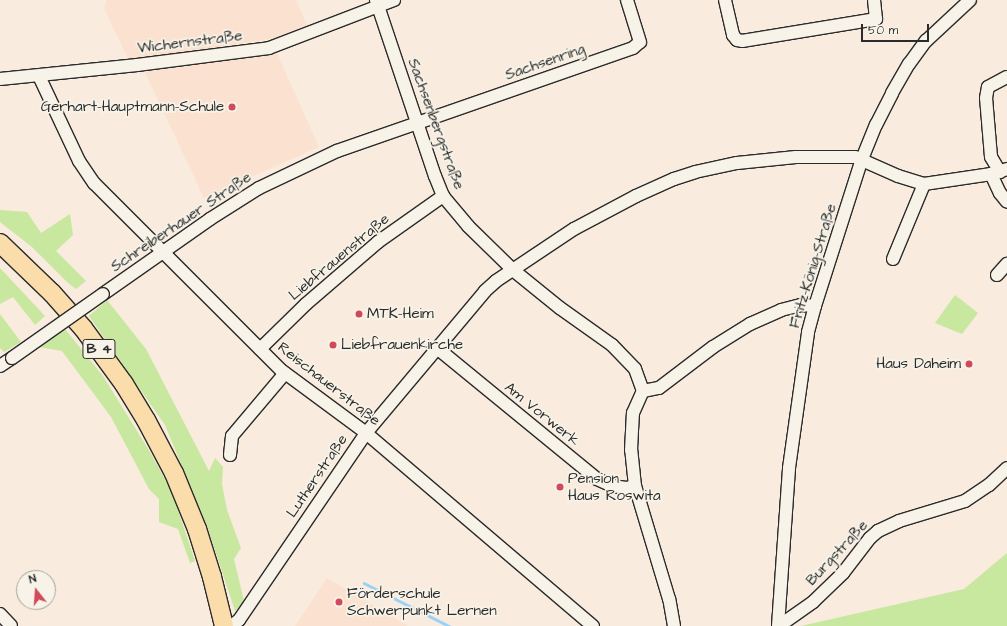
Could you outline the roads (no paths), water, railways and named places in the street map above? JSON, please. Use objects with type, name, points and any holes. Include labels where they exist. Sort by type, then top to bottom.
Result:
[{"type":"highway","name":"B 4","points":[[0,243],[52,293],[83,328],[111,365],[142,414],[174,473],[197,530],[212,577],[235,624]]},
{"type":"street","points":[[377,3],[394,0]]},
{"type":"street","name":"Sachsenring","points":[[417,122],[633,48],[640,42],[627,0]]},
{"type":"street","points":[[724,0],[733,35],[737,40],[742,41],[876,19],[874,0]]},
{"type":"street","name":"Fritz-König-Straße","points":[[778,626],[789,468],[808,332],[815,306],[862,159],[876,125],[909,64],[926,41],[970,0]]},
{"type":"street","name":"Wichernstraße","points":[[0,80],[269,48],[377,3]]},
{"type":"street","name":"Sachsenbergstraße","points":[[377,3],[443,196],[468,226],[513,270],[560,308],[612,345],[635,369],[643,391]]},
{"type":"street","name":"Reischauerstraße","points":[[39,76],[79,161],[90,178],[260,349],[285,373],[366,433],[593,626]]},
{"type":"street","points":[[1007,77],[988,87],[986,98],[991,157],[1000,172],[1000,193],[1007,202]]},
{"type":"street","name":"Schreiberhauer Straße","points":[[0,366],[164,253],[210,219],[259,188],[337,151],[417,122]]},
{"type":"street","name":"Lutherstraße","points":[[235,624],[366,433],[484,291],[574,229],[636,196],[674,179],[695,172],[737,163],[796,157],[855,156],[898,176],[924,184]]},
{"type":"street","points":[[893,260],[924,184],[1000,172]]},
{"type":"street","name":"Liebfrauenstraße","points":[[260,349],[306,304],[378,242],[443,196]]},
{"type":"street","points":[[997,275],[1007,264]]},
{"type":"street","points":[[674,626],[669,599],[635,486],[631,450],[633,413],[643,391],[659,388],[713,346],[750,324],[781,310],[801,305],[815,306]]},
{"type":"street","name":"Am Vorwerk","points":[[437,348],[597,478],[613,486],[635,486]]},
{"type":"street","points":[[230,455],[232,436],[285,373]]},
{"type":"street","name":"Burgstraße","points":[[778,626],[813,602],[843,573],[870,538],[878,531],[894,522],[965,501],[989,485],[1007,468]]},
{"type":"street","points":[[0,614],[11,626]]},
{"type":"waterway","points":[[364,583],[449,626]]},
{"type":"place","name":"Gerhart-Hauptmann-Schule","points":[[232,107]]},
{"type":"place","name":"MTK-Heim","points":[[359,314]]},
{"type":"place","name":"Liebfrauenkirche","points":[[333,345]]},
{"type":"place","name":"Haus Daheim","points":[[969,364]]},
{"type":"place","name":"Pension Haus Roswita","points":[[560,487]]},
{"type":"place","name":"Förderschule Schwerpunkt Lernen","points":[[339,602]]}]
